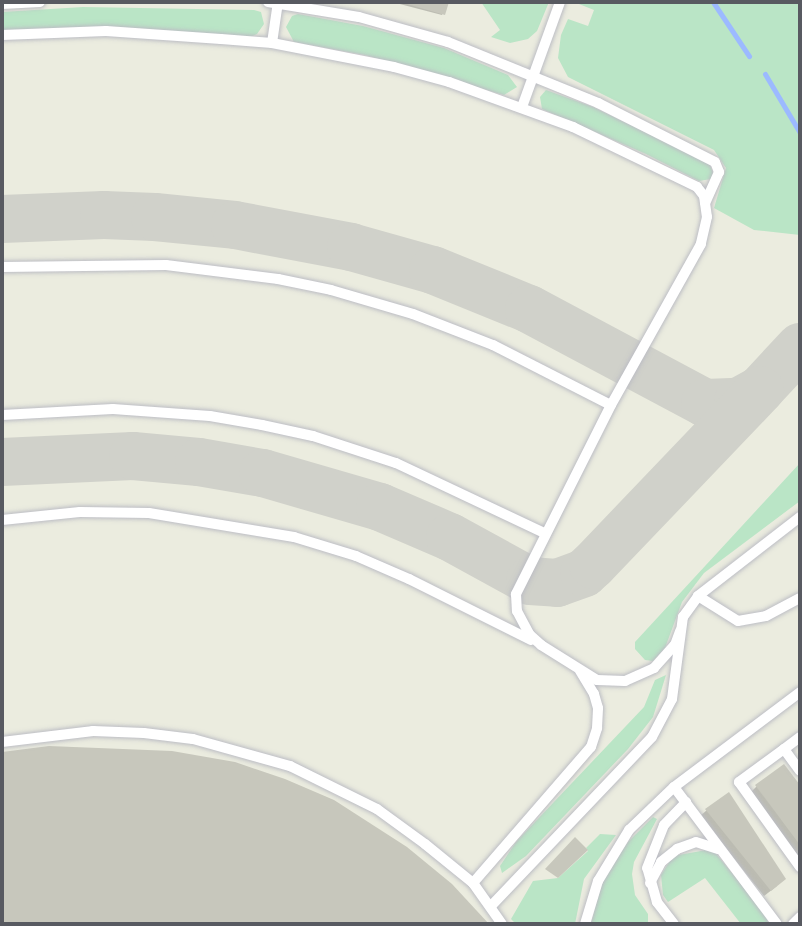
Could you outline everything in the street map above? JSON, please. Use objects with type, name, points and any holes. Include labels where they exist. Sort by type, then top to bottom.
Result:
[{"type":"lane","points":[[2,4],[40,2]]},
{"type":"lane","points":[[268,2],[405,29],[533,76],[710,158],[719,172],[705,205]]},
{"type":"lane","points":[[272,43],[278,2]]},
{"type":"lane","points":[[522,107],[560,2]]},
{"type":"lane","points":[[2,35],[106,31],[272,43],[394,67],[522,107],[620,147],[697,187],[705,205],[706,227],[701,244],[611,405],[516,594],[522,624],[541,645]]},
{"type":"lane","points":[[697,187],[715,181]]},
{"type":"lane","points":[[2,267],[166,265],[278,279],[331,290],[413,314],[493,345],[611,405]]},
{"type":"lane","points":[[2,415],[113,409],[210,416],[313,436],[396,463],[544,533]]},
{"type":"lane","points":[[2,520],[80,512],[149,513],[294,537],[396,573],[476,610],[597,680],[634,678],[662,663],[675,645],[680,631]]},
{"type":"lane","points":[[492,905],[652,737],[672,699],[683,617],[698,596],[800,517]]},
{"type":"lane","points":[[698,596],[738,621],[766,616],[800,598]]},
{"type":"lane","points":[[473,883],[591,747],[597,728],[598,708],[594,694],[579,669]]},
{"type":"lane","points":[[585,924],[598,881],[629,830],[674,787],[800,692]]},
{"type":"lane","points":[[2,742],[93,731],[144,733],[246,751],[290,766],[377,809],[473,883],[492,905],[502,924]]},
{"type":"lane","points":[[800,737],[739,782],[800,867]]},
{"type":"lane","points":[[784,749],[800,771]]},
{"type":"lane","points":[[674,787],[777,924]]},
{"type":"lane","points":[[674,924],[657,902],[647,868],[657,837],[686,802]]},
{"type":"lane","points":[[650,885],[661,862],[687,845],[704,843],[723,852]]},
{"type":"lane","points":[[793,924],[800,917]]},
{"type":"green space","points":[[481,2],[549,2],[537,31],[528,39],[510,43],[491,37],[500,30]]},
{"type":"green space","points":[[574,2],[800,2],[800,235],[754,230],[714,208],[726,168],[714,150],[568,77],[558,58],[561,35],[568,19],[588,26],[594,10]]},
{"type":"green space","points":[[83,7],[254,10],[261,12],[264,24],[257,34],[250,37],[107,27],[2,33],[2,12]]},
{"type":"green space","points":[[298,14],[363,26],[444,48],[508,75],[517,87],[504,95],[365,55],[294,42],[286,27],[292,16]]},
{"type":"green space","points":[[546,90],[593,107],[709,163],[713,173],[711,179],[699,181],[646,154],[542,109],[540,97]]},
{"type":"green space","points":[[800,463],[800,501],[704,573],[682,602],[665,648],[653,661],[645,660],[635,649],[635,642]]},
{"type":"green space","points":[[666,675],[653,717],[628,749],[526,856],[502,873],[500,866],[516,842],[644,707],[655,680]]},
{"type":"green space","points":[[653,817],[657,819],[634,862],[632,874],[635,895],[648,914],[648,922],[591,924],[602,880],[628,842]]},
{"type":"green space","points":[[600,834],[616,835],[584,879],[575,924],[516,924],[511,919],[533,881],[558,878],[588,851],[586,848]]},
{"type":"green space","points":[[712,849],[767,915],[768,924],[741,924],[705,878],[668,902],[663,895],[661,875],[673,856]]},
{"type":"building","points":[[400,2],[449,2],[445,15]]},
{"type":"building","points":[[49,746],[172,751],[235,762],[285,779],[334,800],[407,847],[452,884],[489,924],[2,924],[2,752]]},
{"type":"building","points":[[784,764],[800,785],[800,845],[755,785]]},
{"type":"building","points":[[729,792],[786,879],[771,891],[705,809]]},
{"type":"building","points":[[575,837],[588,850],[558,878],[545,869]]},
{"type":"waterway","points":[[713,2],[749,56]]},
{"type":"waterway","points":[[765,74],[800,133]]},
{"type":"taxiway","points":[[2,219],[104,215],[155,217],[235,225],[351,247],[433,270],[529,309],[705,403],[738,402],[760,390],[800,347]]},
{"type":"taxiway","points":[[2,462],[133,456],[199,462],[263,473],[380,507],[450,537],[530,581],[557,583],[584,573],[593,565],[760,390]]}]
